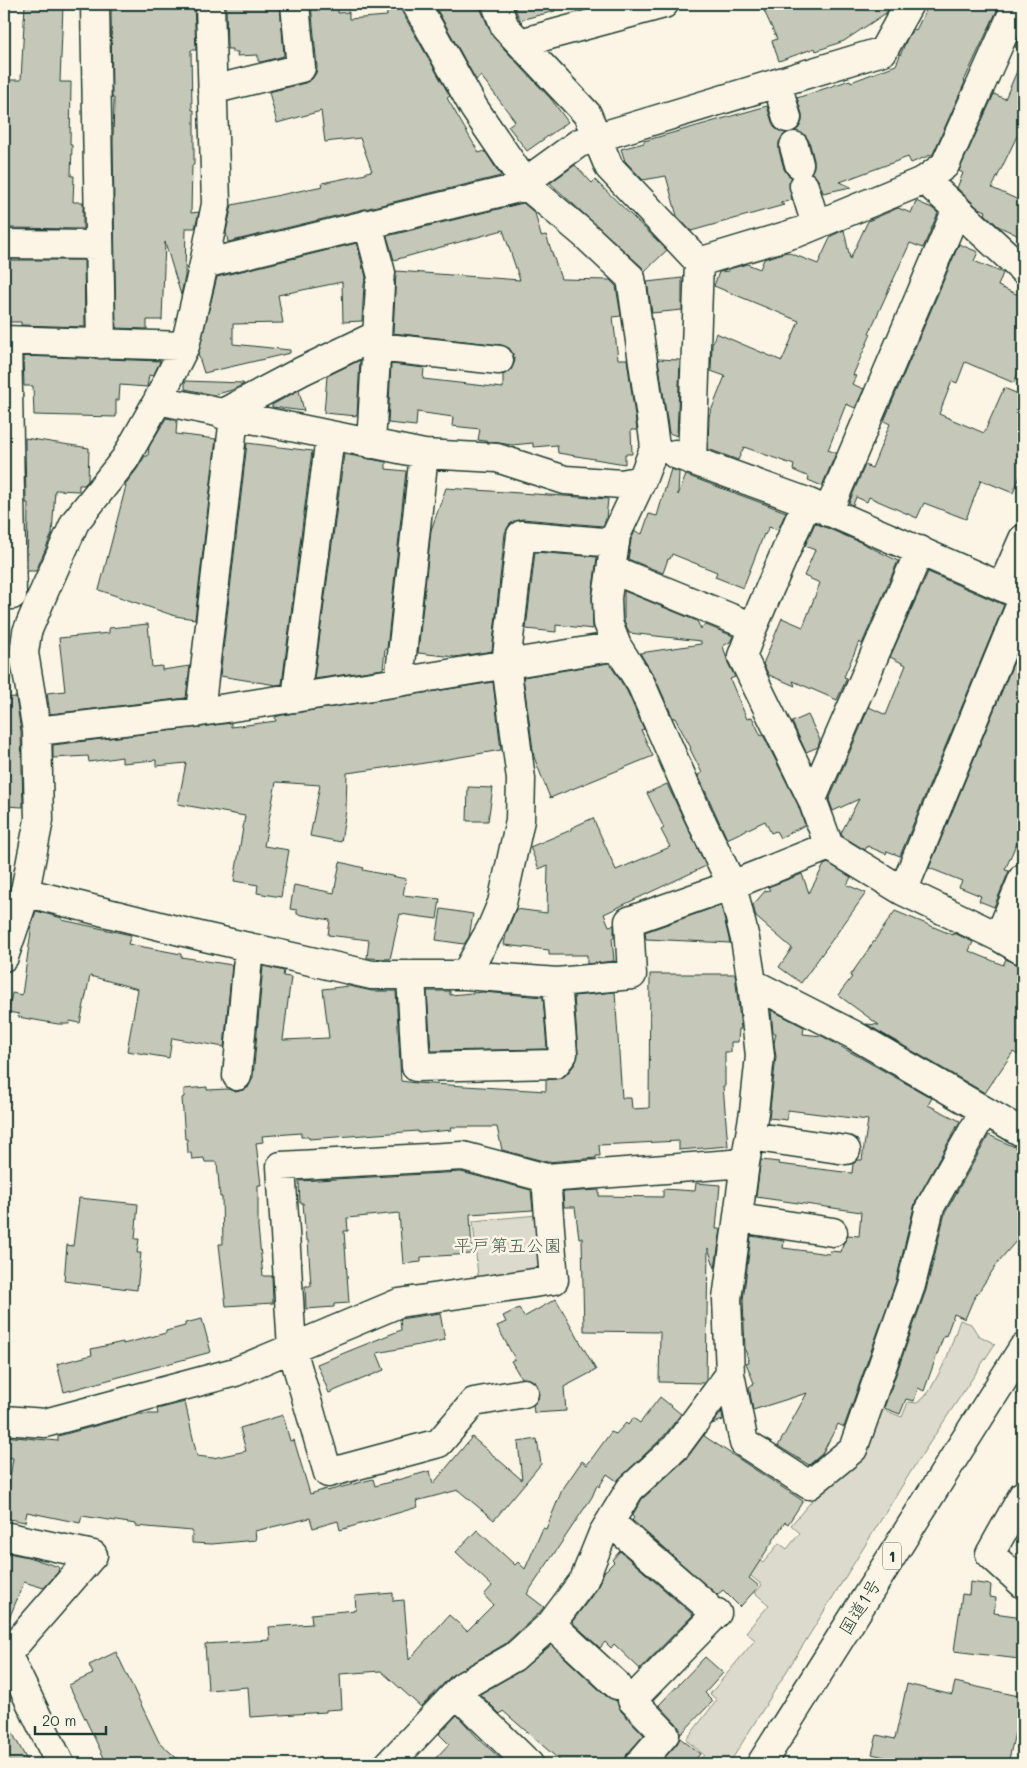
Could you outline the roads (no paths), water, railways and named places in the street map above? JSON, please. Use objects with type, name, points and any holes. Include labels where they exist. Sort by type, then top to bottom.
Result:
[{"type":"main road","points":[[95,4],[101,344]]},
{"type":"main road","points":[[4,957],[17,898],[40,820],[37,731],[24,653],[27,632],[75,522],[125,459],[185,346],[204,264],[216,204],[210,4]]},
{"type":"main road","points":[[212,90],[301,68],[295,4]]},
{"type":"main road","points":[[416,4],[474,108],[526,184],[631,278],[655,446],[642,480],[616,534],[607,598],[608,623],[617,646],[641,684],[698,814],[732,885],[745,939],[760,1056],[727,1299],[730,1374],[744,1443],[809,1485],[853,1449],[911,1285],[930,1206],[984,1111]]},
{"type":"main road","points":[[496,4],[505,26],[587,114],[609,167],[699,262],[692,460]]},
{"type":"main road","points":[[520,43],[662,4]]},
{"type":"main road","points":[[204,264],[526,184],[579,143],[883,51],[909,4]]},
{"type":"main road","points":[[699,262],[799,232],[926,180],[945,165],[1017,4]]},
{"type":"main road","points":[[777,83],[816,225]]},
{"type":"main road","points":[[926,180],[1023,268]]},
{"type":"main road","points":[[957,209],[817,507],[753,627],[742,656],[812,799],[829,846],[903,891],[1023,951]]},
{"type":"main road","points":[[368,224],[380,279],[371,444]]},
{"type":"main road","points":[[4,244],[99,245]]},
{"type":"main road","points":[[42,594],[8,595],[5,340],[185,346]]},
{"type":"main road","points":[[228,415],[302,371],[377,341],[499,360]]},
{"type":"main road","points":[[158,400],[330,437],[424,454],[497,458],[565,480],[622,484],[642,480]]},
{"type":"main road","points":[[200,712],[228,415]]},
{"type":"main road","points":[[296,698],[330,437]]},
{"type":"main road","points":[[655,446],[817,507],[920,550],[1016,594]]},
{"type":"main road","points":[[399,682],[424,454]]},
{"type":"main road","points":[[465,975],[491,929],[502,903],[520,820],[521,779],[506,664],[521,535],[615,543]]},
{"type":"main road","points":[[903,891],[1016,594],[1023,539]]},
{"type":"main road","points":[[812,799],[920,550]]},
{"type":"main road","points":[[610,569],[753,627]]},
{"type":"main road","points":[[37,731],[200,712],[296,698],[617,646]]},
{"type":"main road","points":[[17,898],[372,975],[465,975],[557,982],[632,975],[629,921],[732,885],[829,846]]},
{"type":"main road","points":[[998,937],[1023,878]]},
{"type":"main road","points":[[237,1076],[249,948]]},
{"type":"main road","points":[[411,976],[416,1067],[555,1064],[563,1054],[557,982]]},
{"type":"main road","points":[[752,983],[854,1034],[1023,1133]]},
{"type":"main road","points":[[750,1136],[846,1150]]},
{"type":"main road","points":[[524,1393],[474,1402],[439,1443],[328,1473],[292,1349],[281,1166],[463,1156],[546,1178],[744,1163]]},
{"type":"main road","points":[[4,1420],[45,1423],[235,1372],[399,1303],[554,1280],[546,1178]]},
{"type":"main road","points":[[738,1218],[834,1232]]},
{"type":"main road","name":"国道1号","points":[[761,1764],[1023,1348]]},
{"type":"main road","points":[[389,1764],[463,1686],[514,1657],[551,1624],[584,1580],[604,1533],[630,1489],[676,1447],[730,1374]]},
{"type":"main road","points":[[1023,1495],[990,1554],[1023,1584]]},
{"type":"main road","points":[[610,1522],[711,1609],[632,1700],[665,1734],[639,1764]]},
{"type":"main road","points":[[4,1536],[93,1555],[7,1654],[60,1764]]},
{"type":"main road","points":[[551,1624],[617,1684]]},
{"type":"main road","points":[[456,1693],[529,1764]]},
{"type":"park label","name":"平戸第五公園","points":[[508,1246]]}]
